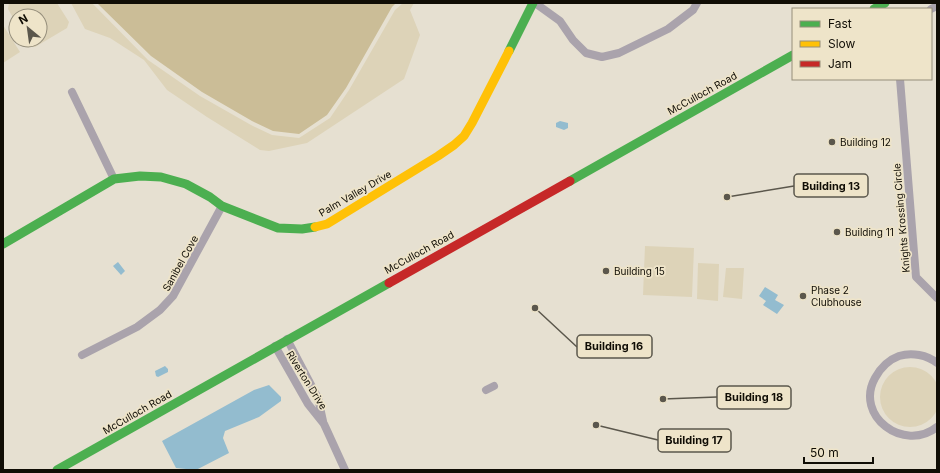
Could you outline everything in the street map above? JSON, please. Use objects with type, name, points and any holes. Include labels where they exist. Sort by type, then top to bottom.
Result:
[{"type":"street","points":[[534,3],[560,21],[573,40],[586,53],[602,57],[619,53],[668,29],[693,10],[697,3]]},
{"type":"street","name":"Palm Valley Drive","points":[[3,244],[114,179],[140,176],[161,177],[186,184],[210,197],[222,206],[278,228],[302,230],[327,224],[438,156],[464,136],[534,3]]},
{"type":"street","points":[[876,8],[885,3]]},
{"type":"street","name":"McCulloch Road","points":[[57,470],[792,56]]},
{"type":"street","name":"Knights Krossing Circle","points":[[900,80],[916,277],[937,298]]},
{"type":"street","points":[[72,92],[114,179]]},
{"type":"street","name":"Sanibel Cove","points":[[82,355],[137,327],[160,310],[173,296],[222,206]]},
{"type":"street","name":"Riverton Drive","points":[[287,339],[318,398],[324,424],[345,470]]},
{"type":"street","name":"Riverton Drive","points":[[275,346],[308,404],[324,424]]},
{"type":"street","points":[[937,363],[920,355],[905,354],[892,359],[879,370],[872,382],[870,396],[875,416],[891,431],[904,436],[919,436],[932,431],[937,427]]},
{"type":"street","points":[[486,390],[494,386]]},
{"type":"shaded area","points":[[9,3],[57,3],[69,22],[67,28],[48,39],[48,8],[8,8]]},
{"type":"shaded area","points":[[71,3],[92,3],[148,60],[200,96],[251,125],[272,135],[299,138],[330,118],[349,90],[395,10],[403,3],[414,3],[410,10],[420,35],[404,79],[307,143],[269,151],[260,150],[167,90],[144,60],[110,38],[85,29]]},
{"type":"shaded area","points":[[97,3],[396,3],[392,7],[346,88],[327,115],[299,134],[273,131],[252,121],[202,92],[151,56]]},
{"type":"shaded area","points":[[3,25],[8,33],[8,48],[17,48],[20,52],[3,63]]},
{"type":"shaded area","points":[[645,246],[694,248],[692,297],[643,295]]},
{"type":"shaded area","points":[[698,263],[719,264],[718,301],[697,299]]},
{"type":"shaded area","points":[[726,268],[744,268],[742,299],[723,297]]},
{"type":"shaded area","points":[[910,367],[926,372],[931,376],[935,381],[940,397],[935,413],[931,418],[926,422],[910,427],[894,422],[889,418],[885,413],[880,397],[885,381],[889,376],[894,372]]},
{"type":"water","points":[[560,121],[568,123],[568,128],[564,130],[556,127],[556,123]]},
{"type":"water","points":[[118,262],[125,271],[121,275],[113,266]]},
{"type":"water","points":[[765,287],[778,295],[775,300],[784,305],[777,314],[763,305],[766,301],[759,296]]},
{"type":"water","points":[[165,366],[168,369],[168,372],[158,377],[156,376],[155,371]]},
{"type":"water","points":[[269,385],[281,397],[281,401],[259,417],[225,431],[223,438],[229,453],[196,470],[176,468],[162,441],[254,390]]},
{"type":"traffic: fast","points":[[509,51],[533,3]]},
{"type":"traffic: fast","points":[[876,8],[885,3]]},
{"type":"traffic: fast","points":[[570,181],[792,56]]},
{"type":"traffic: fast","points":[[3,244],[114,179],[140,176],[161,177],[186,184],[210,197],[222,206],[278,228],[302,229],[315,227]]},
{"type":"traffic: fast","points":[[57,470],[389,283]]},
{"type":"traffic: slow","points":[[315,227],[327,224],[438,156],[464,136],[509,51]]},
{"type":"traffic: jam","points":[[389,283],[570,181]]},
{"type":"place","name":"Building 12","points":[[832,142]]},
{"type":"place","name":"Building 13","points":[[727,197]]},
{"type":"place","name":"Building 11","points":[[837,232]]},
{"type":"place","name":"Building 15","points":[[606,271]]},
{"type":"place","name":"Phase 2 Clubhouse","points":[[803,296]]},
{"type":"place","name":"Building 16","points":[[535,308]]},
{"type":"place","name":"Building 18","points":[[663,399]]},
{"type":"place","name":"Building 17","points":[[596,425]]}]
